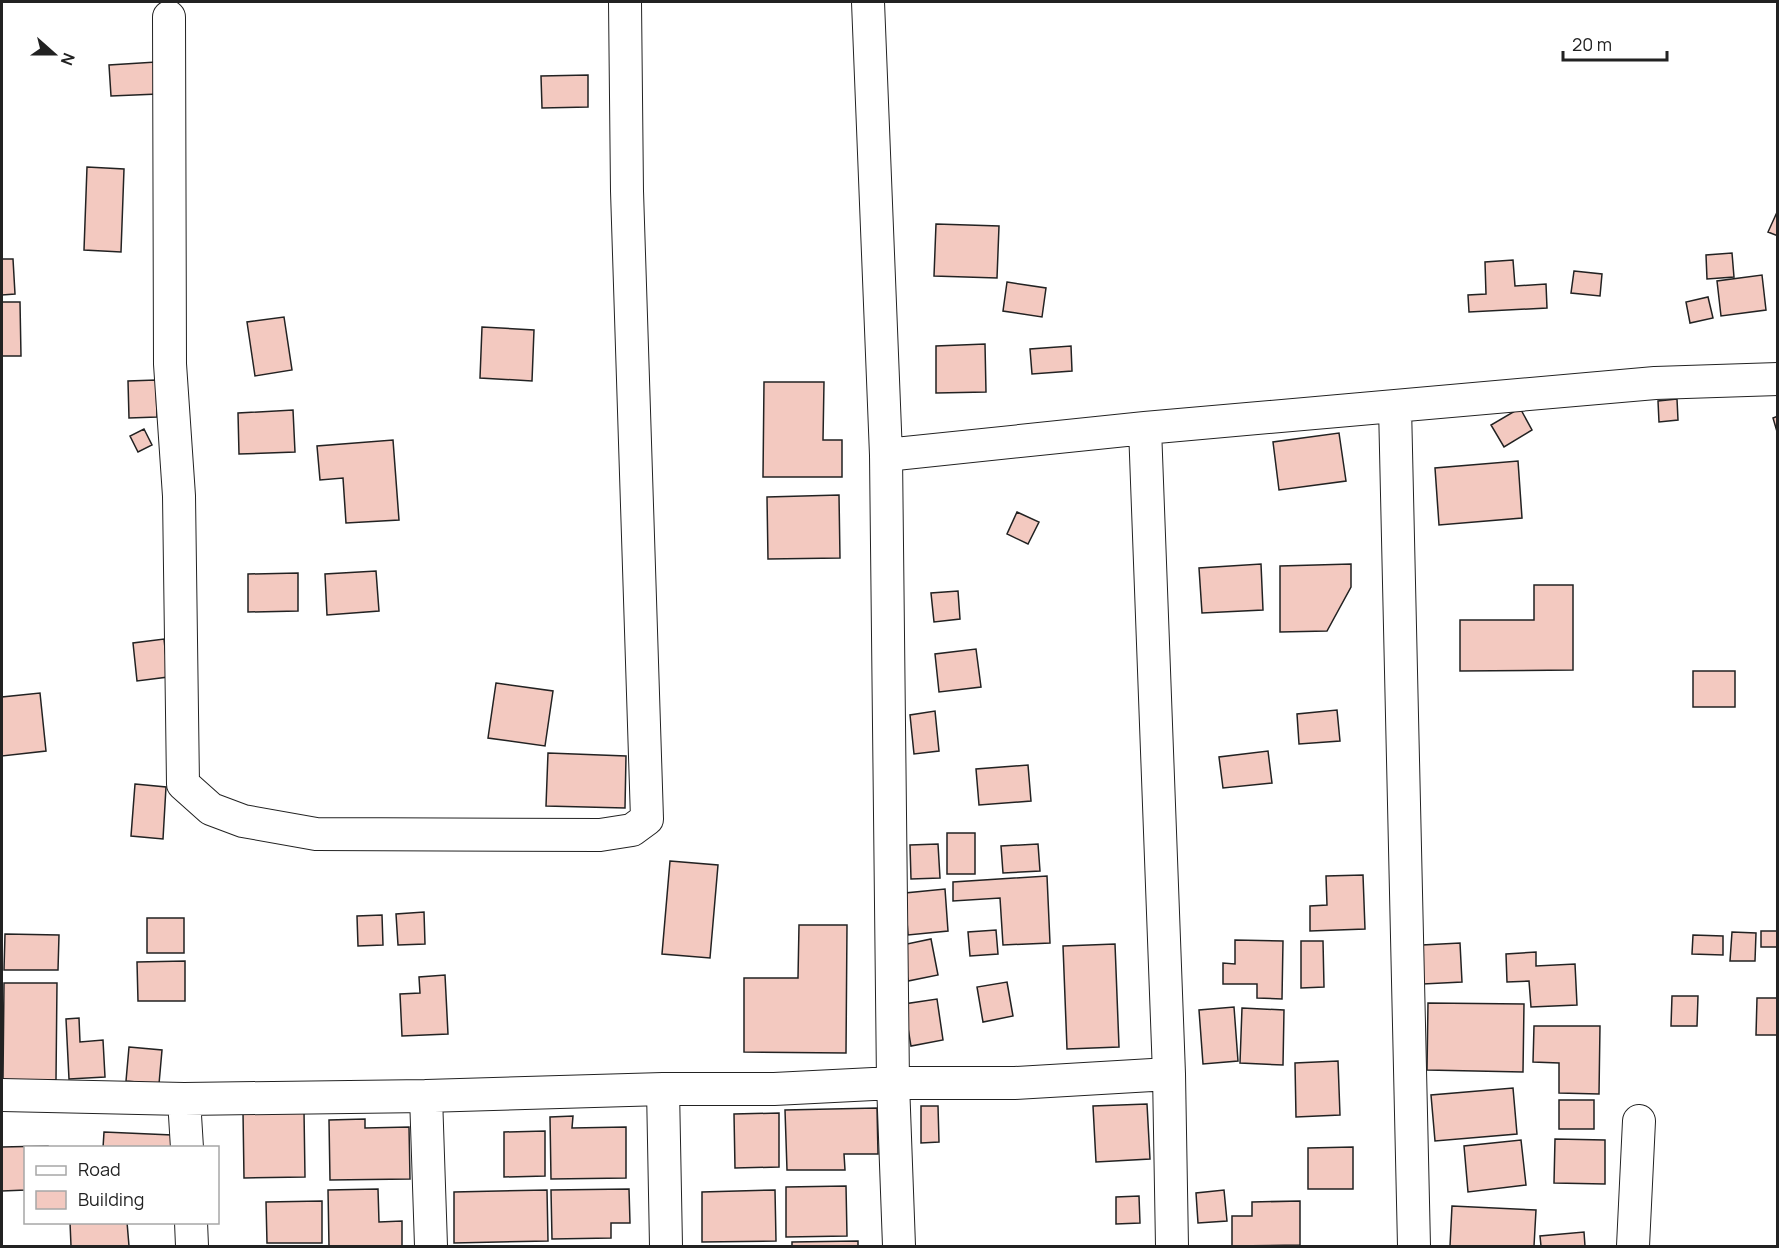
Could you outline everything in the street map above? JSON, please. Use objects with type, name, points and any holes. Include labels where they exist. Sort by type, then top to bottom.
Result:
[{"type":"street","points":[[169,17],[170,364],[179,496],[183,784],[211,809],[243,821],[316,834],[600,836],[632,830],[647,819],[628,203],[625,2]]},
{"type":"street","points":[[868,2],[886,455],[893,1083],[899,1246]]},
{"type":"street","points":[[886,455],[1145,428],[1655,382],[1778,379]]},
{"type":"street","points":[[1395,406],[1414,1246]]},
{"type":"street","points":[[1145,428],[1169,1074],[1172,1246]]},
{"type":"street","points":[[2,1095],[184,1099],[426,1096],[663,1089],[774,1089],[893,1083],[1015,1083],[1169,1074]]},
{"type":"street","points":[[663,1089],[666,1246]]},
{"type":"street","points":[[426,1096],[432,1246]]},
{"type":"street","points":[[184,1099],[187,1146]]},
{"type":"street","points":[[1634,1246],[1639,1121]]},
{"type":"street","points":[[191,1224],[192,1246]]},
{"type":"building","points":[[156,62],[158,94],[111,96],[109,65]]},
{"type":"building","points":[[588,75],[588,107],[542,108],[541,76]]},
{"type":"building","points":[[87,167],[124,169],[121,252],[84,250]]},
{"type":"building","points":[[1778,210],[1778,236],[1768,232]]},
{"type":"building","points":[[936,224],[999,226],[997,278],[934,276]]},
{"type":"building","points":[[1732,253],[1734,277],[1707,279],[1706,255]]},
{"type":"building","points":[[2,259],[13,259],[15,294],[2,295]]},
{"type":"building","points":[[1513,260],[1515,286],[1546,284],[1547,308],[1469,312],[1468,295],[1486,294],[1485,262]]},
{"type":"building","points":[[1574,271],[1602,274],[1600,296],[1571,293]]},
{"type":"building","points":[[1762,275],[1766,310],[1721,316],[1717,281]]},
{"type":"building","points":[[1007,282],[1046,288],[1042,317],[1003,311]]},
{"type":"building","points":[[1708,297],[1713,318],[1690,323],[1686,302]]},
{"type":"building","points":[[2,302],[20,302],[21,356],[2,356]]},
{"type":"building","points":[[284,317],[292,370],[255,376],[247,322]]},
{"type":"building","points":[[482,327],[534,330],[532,381],[480,378]]},
{"type":"building","points":[[985,344],[986,392],[936,393],[936,346]]},
{"type":"building","points":[[1071,346],[1072,371],[1032,374],[1030,349]]},
{"type":"building","points":[[156,380],[157,417],[129,418],[128,381]]},
{"type":"building","points":[[764,382],[824,382],[823,440],[842,440],[842,477],[763,477]]},
{"type":"building","points":[[1677,399],[1678,420],[1659,422],[1658,401]]},
{"type":"building","points":[[1520,408],[1532,430],[1504,447],[1491,425]]},
{"type":"building","points":[[293,410],[295,452],[239,454],[238,413]]},
{"type":"building","points":[[1778,416],[1778,435],[1773,418]]},
{"type":"building","points":[[144,429],[152,445],[138,452],[130,436]]},
{"type":"building","points":[[1339,433],[1346,481],[1279,490],[1273,442]]},
{"type":"building","points":[[393,440],[399,520],[346,523],[343,478],[320,480],[317,446]]},
{"type":"building","points":[[1518,461],[1522,518],[1439,525],[1435,468]]},
{"type":"building","points":[[839,495],[840,558],[768,559],[767,497]]},
{"type":"building","points":[[1017,512],[1039,522],[1028,544],[1007,534]]},
{"type":"building","points":[[1261,564],[1263,610],[1202,613],[1199,568]]},
{"type":"building","points":[[1351,564],[1351,587],[1327,631],[1280,632],[1280,566]]},
{"type":"building","points":[[376,571],[379,611],[327,615],[325,574]]},
{"type":"building","points":[[298,573],[298,611],[248,612],[248,574]]},
{"type":"building","points":[[1534,585],[1573,585],[1573,670],[1460,671],[1460,620],[1534,620]]},
{"type":"building","points":[[958,591],[960,619],[934,622],[931,593]]},
{"type":"building","points":[[164,639],[168,677],[137,681],[133,643]]},
{"type":"building","points":[[976,649],[981,687],[939,692],[935,654]]},
{"type":"building","points":[[1693,671],[1735,671],[1735,707],[1693,707]]},
{"type":"building","points":[[496,683],[553,691],[545,746],[488,738]]},
{"type":"building","points":[[40,693],[46,751],[2,756],[2,697]]},
{"type":"building","points":[[1337,710],[1340,741],[1299,744],[1297,714]]},
{"type":"building","points":[[935,711],[939,751],[914,754],[910,715]]},
{"type":"building","points":[[1268,751],[1272,783],[1223,788],[1219,757]]},
{"type":"building","points":[[548,753],[626,756],[625,808],[546,806]]},
{"type":"building","points":[[1028,765],[1031,801],[979,805],[976,769]]},
{"type":"building","points":[[135,784],[166,787],[163,839],[131,836]]},
{"type":"building","points":[[947,833],[975,833],[975,874],[947,874]]},
{"type":"building","points":[[938,844],[940,878],[911,879],[910,845]]},
{"type":"building","points":[[1038,844],[1040,871],[1003,873],[1001,846]]},
{"type":"building","points":[[670,861],[718,865],[710,958],[662,954]]},
{"type":"building","points":[[1363,875],[1365,929],[1310,931],[1310,906],[1327,905],[1326,876]]},
{"type":"building","points":[[1047,876],[1050,943],[1003,945],[1000,898],[953,901],[953,882]]},
{"type":"building","points":[[945,889],[948,931],[908,935],[905,893]]},
{"type":"building","points":[[424,912],[425,944],[398,945],[396,914]]},
{"type":"building","points":[[382,915],[383,945],[358,946],[357,916]]},
{"type":"building","points":[[147,918],[184,918],[184,953],[147,953]]},
{"type":"building","points":[[799,925],[847,925],[846,1053],[744,1052],[744,978],[798,978]]},
{"type":"building","points":[[996,930],[998,954],[970,956],[968,932]]},
{"type":"building","points":[[1761,931],[1778,931],[1778,947],[1761,947]]},
{"type":"building","points":[[1732,932],[1756,933],[1755,961],[1730,961]]},
{"type":"building","points":[[5,934],[59,935],[58,970],[4,970]]},
{"type":"building","points":[[1693,935],[1723,936],[1723,955],[1692,954]]},
{"type":"building","points":[[931,939],[938,975],[908,981],[902,945]]},
{"type":"building","points":[[1235,940],[1283,941],[1282,999],[1257,998],[1257,984],[1223,984],[1223,963],[1235,964]]},
{"type":"building","points":[[1301,941],[1323,941],[1324,987],[1301,988]]},
{"type":"building","points":[[1460,943],[1462,982],[1423,984],[1422,945]]},
{"type":"building","points":[[1115,944],[1119,1047],[1067,1049],[1063,946]]},
{"type":"building","points":[[1536,952],[1536,966],[1575,964],[1577,1005],[1531,1007],[1529,981],[1507,982],[1506,954]]},
{"type":"building","points":[[185,961],[185,1001],[138,1001],[137,962]]},
{"type":"building","points":[[445,975],[448,1034],[402,1036],[400,994],[420,993],[419,977]]},
{"type":"building","points":[[1007,982],[1013,1016],[983,1022],[977,987]]},
{"type":"building","points":[[4,983],[57,983],[56,1080],[3,1080]]},
{"type":"building","points":[[1672,996],[1698,996],[1697,1026],[1671,1026]]},
{"type":"building","points":[[1757,998],[1778,998],[1778,1035],[1756,1035]]},
{"type":"building","points":[[937,999],[943,1040],[911,1046],[904,1004]]},
{"type":"building","points":[[1428,1003],[1524,1004],[1523,1072],[1427,1070]]},
{"type":"building","points":[[1234,1007],[1238,1061],[1203,1064],[1199,1010]]},
{"type":"building","points":[[1242,1008],[1284,1010],[1283,1065],[1240,1063]]},
{"type":"building","points":[[79,1018],[80,1042],[103,1040],[105,1077],[69,1079],[66,1019]]},
{"type":"building","points":[[1534,1026],[1600,1026],[1599,1094],[1559,1093],[1559,1063],[1533,1062]]},
{"type":"building","points":[[129,1047],[162,1050],[159,1084],[126,1081]]},
{"type":"building","points":[[1338,1061],[1340,1115],[1296,1117],[1295,1063]]},
{"type":"building","points":[[1513,1088],[1517,1134],[1435,1141],[1431,1095]]},
{"type":"building","points":[[1559,1100],[1594,1100],[1594,1129],[1559,1129]]},
{"type":"building","points":[[1147,1104],[1150,1159],[1096,1162],[1093,1106]]},
{"type":"building","points":[[921,1106],[938,1106],[939,1142],[921,1143]]},
{"type":"building","points":[[877,1108],[878,1154],[844,1154],[845,1170],[787,1170],[785,1110]]},
{"type":"building","points":[[304,1111],[305,1177],[244,1178],[243,1112]]},
{"type":"building","points":[[779,1113],[779,1167],[735,1168],[734,1114]]},
{"type":"building","points":[[573,1116],[572,1128],[626,1127],[626,1178],[551,1179],[550,1117]]},
{"type":"building","points":[[365,1119],[365,1128],[409,1127],[410,1179],[330,1180],[329,1120]]},
{"type":"building","points":[[545,1131],[545,1176],[504,1177],[504,1132]]},
{"type":"building","points":[[104,1132],[172,1135],[171,1146],[103,1146]]},
{"type":"building","points":[[1555,1139],[1605,1140],[1605,1184],[1554,1183]]},
{"type":"building","points":[[1521,1140],[1526,1185],[1468,1192],[1464,1146]]},
{"type":"building","points":[[2,1147],[24,1147],[24,1190],[2,1191]]},
{"type":"building","points":[[1353,1147],[1353,1189],[1308,1189],[1308,1148]]},
{"type":"building","points":[[846,1186],[847,1236],[786,1237],[786,1187]]},
{"type":"building","points":[[378,1189],[379,1222],[402,1221],[402,1246],[329,1246],[328,1190]]},
{"type":"building","points":[[629,1189],[630,1223],[611,1223],[611,1238],[552,1239],[551,1190]]},
{"type":"building","points":[[547,1190],[548,1241],[454,1243],[454,1192]]},
{"type":"building","points":[[775,1190],[776,1241],[702,1242],[702,1192]]},
{"type":"building","points":[[1224,1190],[1227,1221],[1198,1223],[1196,1193]]},
{"type":"building","points":[[1139,1196],[1140,1223],[1116,1224],[1116,1197]]},
{"type":"building","points":[[322,1201],[322,1243],[267,1243],[266,1202]]},
{"type":"building","points":[[1300,1201],[1300,1245],[1232,1246],[1232,1216],[1252,1216],[1252,1202]]},
{"type":"building","points":[[1452,1206],[1536,1210],[1534,1246],[1450,1246]]},
{"type":"building","points":[[70,1224],[127,1224],[129,1246],[71,1246]]},
{"type":"building","points":[[1584,1232],[1585,1246],[1541,1246],[1540,1236]]},
{"type":"building","points":[[858,1241],[858,1246],[792,1246],[792,1242]]}]
